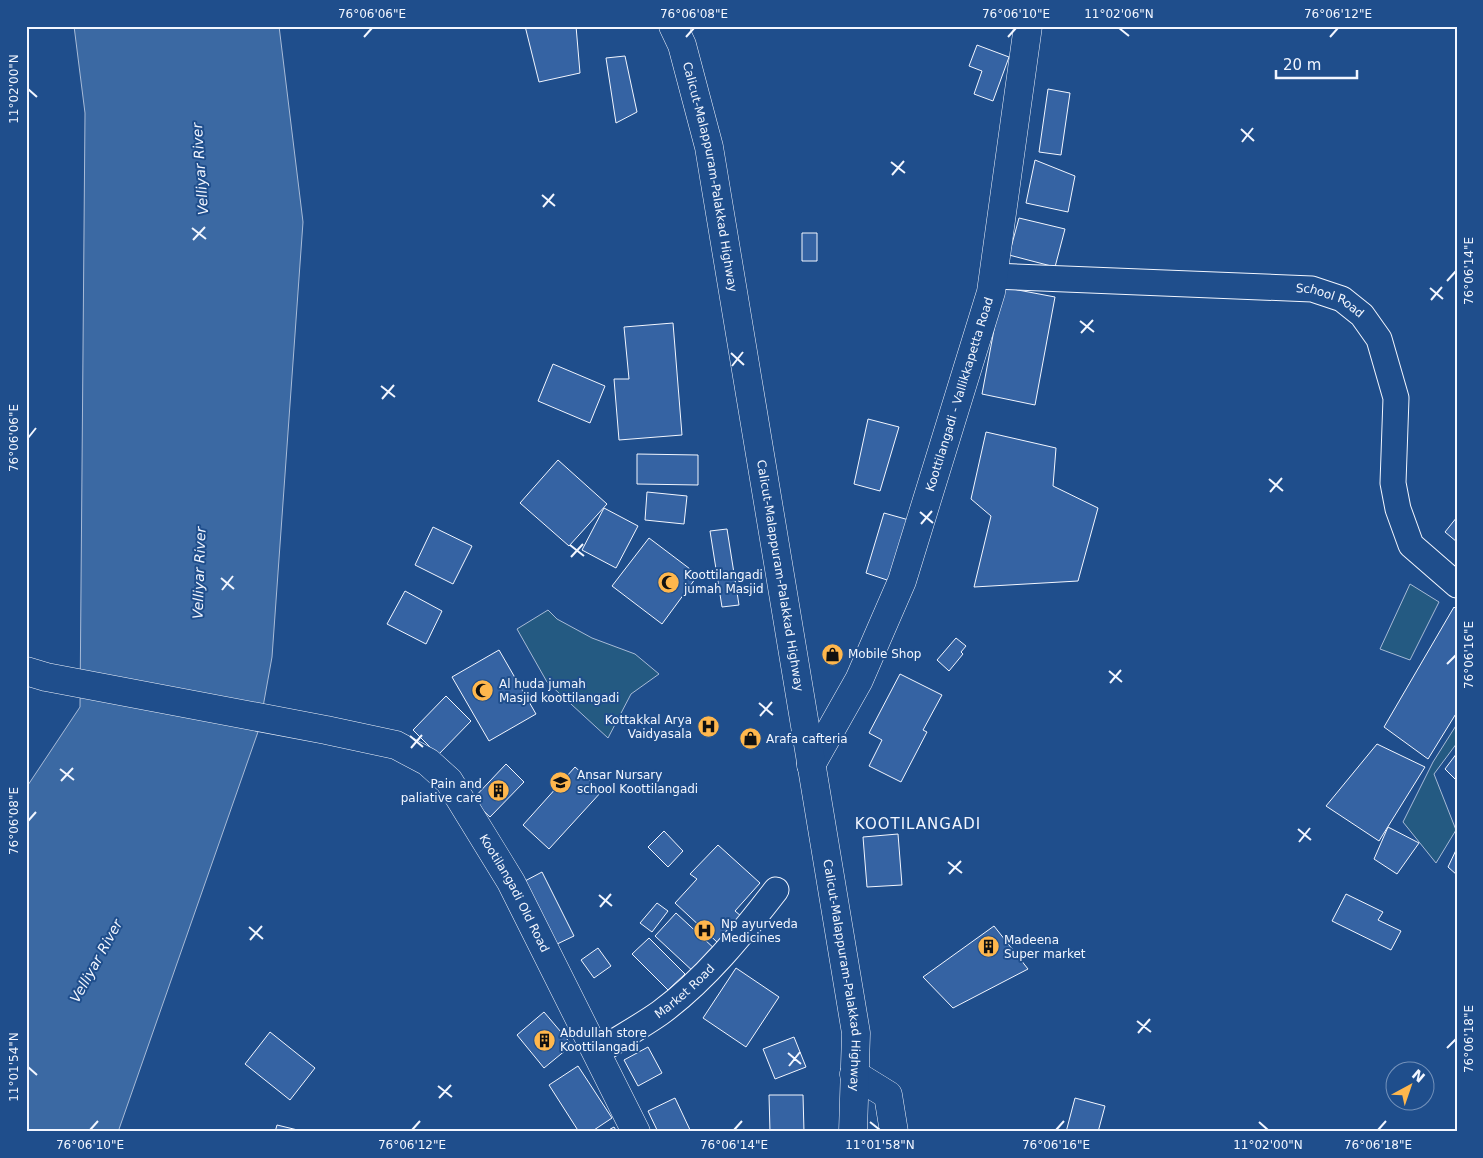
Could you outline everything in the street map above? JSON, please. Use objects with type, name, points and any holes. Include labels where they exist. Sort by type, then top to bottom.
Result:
[{"type":"main road","name":"Calicut-Malappuram-Palakkad Highway","points":[[673,26],[682,44],[709,147],[818,753],[856,1033],[853,1132]]},
{"type":"main road","name":"Koottilangadi - Vallikkapetta Road","points":[[818,753],[859,680],[902,581],[992,292],[1028,26]]},
{"type":"main road","name":"Kootilangadi Old Road","points":[[36,674],[396,745],[428,762],[449,781],[511,882],[598,1052],[636,1132]]},
{"type":"main road","points":[[854,1074],[888,1095],[894,1132]]},
{"type":"street","name":"School Road","points":[[994,276],[1312,290],[1342,299],[1362,315],[1379,339],[1382,347],[1396,398],[1393,483],[1398,509],[1411,544],[1457,585]]},
{"type":"street","name":"Market Road","points":[[598,1052],[660,1013],[709,970],[751,923],[776,890]]},
{"type":"shaded area","points":[[1410,584],[1439,602],[1410,660],[1380,649]]},
{"type":"shaded area","points":[[548,610],[557,619],[592,638],[635,654],[659,674],[631,694],[608,738],[547,682],[517,629]]},
{"type":"shaded area","points":[[1457,724],[1457,743],[1434,774],[1456,830],[1436,863],[1403,822],[1433,762]]},
{"type":"water","name":"Velliyar River","points":[[74,26],[279,26],[303,222],[272,657],[259,729],[118,1132],[26,1132],[26,788],[80,707],[85,113]]},
{"type":"building","points":[[525,26],[576,26],[580,73],[539,82]]},
{"type":"building","points":[[977,45],[1009,57],[993,101],[974,94],[982,71],[969,66]]},
{"type":"building","points":[[625,56],[637,112],[616,123],[606,58]]},
{"type":"building","points":[[1048,89],[1070,93],[1061,155],[1039,152]]},
{"type":"building","points":[[1035,160],[1075,176],[1068,212],[1026,203]]},
{"type":"building","points":[[1019,218],[1065,229],[1055,267],[1009,255]]},
{"type":"building","points":[[802,233],[817,233],[817,261],[802,261]]},
{"type":"building","points":[[1002,287],[1055,297],[1035,405],[982,394]]},
{"type":"building","points":[[673,323],[682,435],[619,440],[614,379],[629,379],[624,327]]},
{"type":"building","points":[[553,364],[605,386],[590,423],[538,401]]},
{"type":"building","points":[[868,419],[899,427],[880,491],[854,484]]},
{"type":"building","points":[[986,432],[1056,448],[1053,486],[1098,508],[1078,581],[974,587],[991,516],[971,499]]},
{"type":"building","points":[[637,454],[698,455],[698,485],[637,484]]},
{"type":"building","points":[[558,460],[607,504],[569,546],[520,503]]},
{"type":"building","points":[[647,492],[687,496],[684,524],[645,520]]},
{"type":"building","points":[[604,508],[638,526],[616,568],[582,550]]},
{"type":"building","points":[[884,513],[909,520],[890,581],[866,573]]},
{"type":"building","points":[[1457,517],[1457,542],[1445,532]]},
{"type":"building","points":[[433,527],[472,546],[453,584],[415,565]]},
{"type":"building","points":[[727,529],[739,605],[722,607],[710,531]]},
{"type":"building","points":[[649,538],[698,575],[662,624],[612,586]]},
{"type":"building","points":[[405,591],[442,611],[426,644],[387,624]]},
{"type":"building","points":[[1454,607],[1457,610],[1457,712],[1428,759],[1384,727]]},
{"type":"building","points":[[956,638],[966,646],[961,652],[963,654],[949,671],[937,660]]},
{"type":"building","name":"Al huda jumah Masjid koottilangadi","points":[[499,650],[536,714],[489,741],[452,677]]},
{"type":"building","points":[[900,674],[942,695],[923,730],[927,732],[901,782],[869,766],[882,740],[869,733]]},
{"type":"building","points":[[446,696],[471,721],[438,755],[413,730]]},
{"type":"building","points":[[1377,744],[1425,767],[1379,841],[1326,806]]},
{"type":"building","points":[[1457,753],[1457,781],[1445,769]]},
{"type":"building","name":"Pain and paliative care","points":[[506,764],[524,782],[490,817],[472,800]]},
{"type":"building","points":[[575,767],[602,791],[549,849],[523,825]]},
{"type":"building","points":[[1388,827],[1419,843],[1397,874],[1374,859]]},
{"type":"building","points":[[664,831],[683,851],[668,867],[648,847]]},
{"type":"building","points":[[898,834],[902,885],[867,887],[863,837]]},
{"type":"building","points":[[718,845],[760,883],[735,911],[741,916],[717,942],[675,903],[697,879],[690,874]]},
{"type":"building","points":[[1457,848],[1457,875],[1448,867]]},
{"type":"building","points":[[542,872],[574,936],[555,945],[523,882]]},
{"type":"building","points":[[1346,894],[1383,912],[1378,920],[1401,931],[1391,950],[1332,921]]},
{"type":"building","points":[[657,903],[668,911],[652,932],[640,923]]},
{"type":"building","points":[[676,913],[717,951],[696,974],[655,936]]},
{"type":"building","name":"Madeena Super market","points":[[994,926],[1028,969],[953,1008],[923,977]]},
{"type":"building","points":[[649,938],[685,974],[668,990],[632,954]]},
{"type":"building","points":[[598,948],[611,966],[594,978],[581,960]]},
{"type":"building","points":[[736,968],[779,997],[746,1047],[703,1018]]},
{"type":"building","name":"Abdullah store Koottilangadi","points":[[544,1012],[572,1045],[544,1068],[517,1035]]},
{"type":"building","points":[[270,1032],[315,1068],[290,1100],[245,1064]]},
{"type":"building","points":[[794,1037],[806,1067],[775,1079],[763,1049]]},
{"type":"building","points":[[648,1047],[662,1073],[638,1086],[624,1060]]},
{"type":"building","points":[[578,1066],[612,1118],[591,1132],[579,1132],[549,1085]]},
{"type":"building","points":[[769,1095],[803,1095],[804,1132],[770,1132]]},
{"type":"building","points":[[675,1098],[691,1132],[658,1132],[648,1111]]},
{"type":"building","points":[[1075,1098],[1105,1106],[1098,1132],[1066,1132]]},
{"type":"building","points":[[277,1125],[306,1132],[275,1132]]},
{"type":"building","points":[[614,1127],[617,1132],[605,1132]]},
{"type":"place","name":"Koottilangadi jumah Masjid","points":[[668,582]]},
{"type":"place","name":"Mobile Shop","points":[[832,654]]},
{"type":"place","name":"Al huda jumah Masjid koottilangadi","points":[[483,691]]},
{"type":"place","name":"Kottakkal Arya Vaidyasala","points":[[708,727]]},
{"type":"place","name":"Arafa cafteria","points":[[750,739]]},
{"type":"place","name":"Ansar Nursary school Koottilangadi","points":[[561,782]]},
{"type":"place","name":"Pain and paliative care","points":[[498,791]]},
{"type":"place","name":"Np ayurveda Medicines","points":[[705,931]]},
{"type":"place","name":"Madeena Super market","points":[[988,947]]},
{"type":"place","name":"Abdullah store Koottilangadi","points":[[544,1040]]},
{"type":"district","name":"KOOTILANGADI","points":[[918,824]]}]
